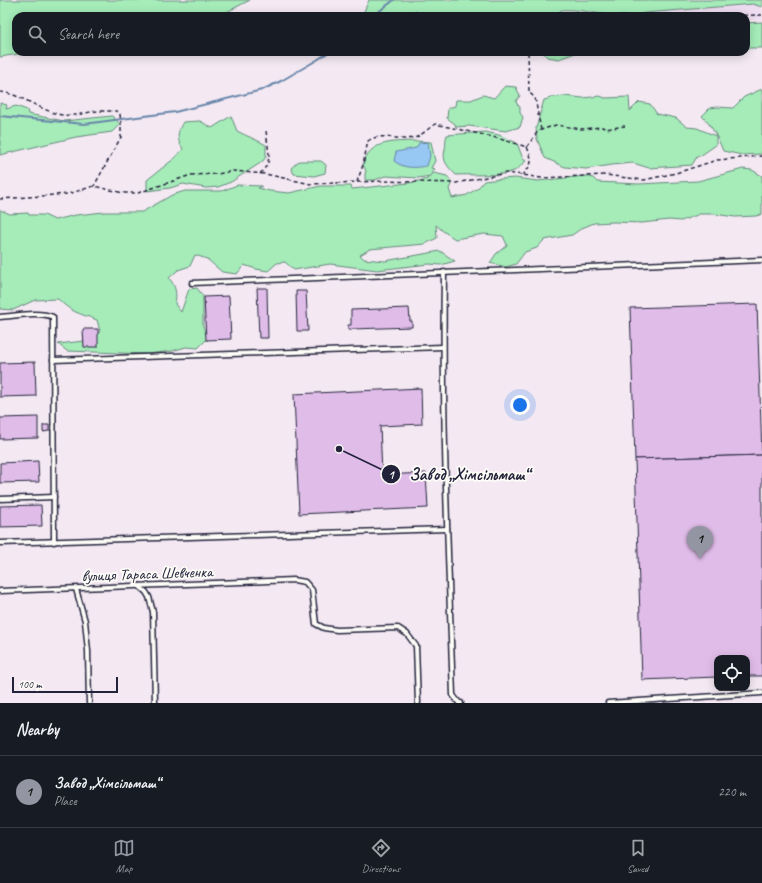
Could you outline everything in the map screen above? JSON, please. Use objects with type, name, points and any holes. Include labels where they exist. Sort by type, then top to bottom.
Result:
[{"type":"lane","points":[[192,283],[762,260]]},
{"type":"lane","points":[[444,272],[443,347],[447,529],[453,695],[461,703]]},
{"type":"lane","points":[[0,317],[48,315],[53,317],[54,542]]},
{"type":"lane","points":[[53,360],[443,347]]},
{"type":"lane","points":[[0,499],[54,497]]},
{"type":"lane","points":[[0,543],[447,529]]},
{"type":"lane","name":"вулиця Тараса Шевченка","points":[[0,590],[76,589],[294,580],[305,582],[312,590],[316,624],[324,628],[337,630],[398,628],[407,634],[416,646],[418,703]]},
{"type":"lane","points":[[139,586],[149,597],[152,608],[155,703]]},
{"type":"lane","points":[[76,589],[85,621],[88,652],[89,703]]},
{"type":"lane","points":[[608,703],[762,694]]},
{"type":"path","points":[[750,15],[762,15]]},
{"type":"path","points":[[528,56],[529,92],[535,98],[541,130]]},
{"type":"path","points":[[0,92],[9,93],[46,111],[60,115],[98,112],[117,112],[120,114],[121,137],[94,186]]},
{"type":"path","points":[[357,182],[363,165],[368,142],[373,138],[388,136],[397,139],[415,138],[435,124],[493,137],[526,147],[532,158],[530,167],[523,174]]},
{"type":"path","points":[[526,147],[541,130],[556,125],[581,129],[602,127],[606,129],[625,126]]},
{"type":"path","points":[[259,174],[268,164],[269,154],[266,131]]},
{"type":"path","points":[[0,199],[68,194],[94,186],[123,193],[138,193],[190,175],[217,174],[233,171],[259,174],[311,184],[412,181],[456,182],[507,173],[523,174],[541,178],[605,175],[644,180],[676,173],[717,160],[762,156]]},
{"type":"shaded area","points":[[563,0],[762,0],[762,20],[750,20],[750,12],[564,12]]},
{"type":"green space","points":[[0,0],[250,0],[227,12],[12,12],[12,55],[0,57]]},
{"type":"green space","points":[[369,0],[762,0],[762,7],[753,4],[657,12],[590,12],[561,10],[559,12],[364,12]]},
{"type":"green space","points":[[762,22],[762,48],[750,48],[750,23]]},
{"type":"green space","points":[[546,56],[567,56],[559,59]]},
{"type":"green space","points":[[505,86],[516,87],[520,96],[516,101],[520,107],[520,113],[523,117],[520,127],[506,131],[469,126],[456,127],[455,124],[447,118],[448,108],[455,106],[456,100],[471,100],[483,95],[494,98]]},
{"type":"green space","points":[[762,89],[762,154],[742,155],[723,151],[714,132],[702,116],[710,108],[733,108],[744,97]]},
{"type":"green space","points":[[564,96],[583,98],[600,96],[605,98],[629,97],[630,111],[639,102],[650,104],[657,114],[676,118],[687,127],[697,128],[716,136],[716,145],[700,156],[698,155],[692,165],[649,168],[633,163],[586,169],[565,167],[545,158],[537,139],[536,128],[544,100],[550,97]]},
{"type":"green space","points":[[0,103],[7,105],[6,109],[16,106],[27,110],[28,114],[64,121],[112,116],[120,124],[112,132],[76,137],[0,155]]},
{"type":"green space","points":[[231,116],[237,131],[266,145],[266,157],[262,162],[231,182],[218,187],[206,188],[183,184],[170,188],[147,191],[147,180],[175,158],[183,149],[179,142],[178,136],[179,129],[183,122],[200,121],[212,128]]},
{"type":"green space","points":[[485,132],[499,135],[517,143],[523,159],[526,161],[516,170],[508,173],[493,175],[456,175],[448,166],[444,157],[447,135]]},
{"type":"green space","points":[[392,142],[431,142],[435,161],[431,168],[435,169],[430,176],[418,178],[385,176],[375,180],[365,180],[366,171],[363,165],[371,150],[377,146]]},
{"type":"green space","points":[[299,161],[321,161],[326,165],[325,173],[314,176],[294,174],[291,168]]},
{"type":"green space","points":[[743,169],[752,170],[762,176],[762,214],[756,216],[735,217],[700,214],[681,221],[669,220],[642,223],[594,223],[582,228],[572,235],[544,240],[537,248],[525,252],[516,264],[506,267],[490,263],[496,254],[507,245],[503,236],[484,234],[455,239],[436,225],[437,238],[425,244],[370,249],[360,255],[364,259],[385,261],[440,251],[455,261],[441,265],[429,264],[377,270],[330,264],[294,270],[285,262],[277,263],[268,271],[244,265],[237,274],[222,272],[207,259],[195,255],[190,266],[178,270],[169,278],[175,290],[175,304],[181,312],[189,289],[197,288],[203,296],[203,326],[208,340],[206,340],[198,348],[186,347],[172,351],[148,354],[67,351],[58,344],[93,340],[100,331],[97,320],[72,310],[58,299],[35,300],[13,310],[0,309],[0,210],[10,214],[28,213],[29,215],[44,215],[55,220],[76,215],[104,212],[142,212],[172,195],[185,191],[222,191],[237,185],[262,186],[258,188],[289,193],[321,186],[351,186],[352,189],[409,183],[427,179],[434,173],[447,176],[452,182],[449,189],[452,198],[467,195],[478,188],[484,181],[501,179],[515,178],[538,181],[585,176],[593,178],[597,182],[639,184],[698,181]]},
{"type":"water","points":[[428,142],[430,156],[427,166],[410,167],[394,161],[396,152],[416,148],[419,143]]},
{"type":"building","points":[[257,288],[267,288],[268,338],[259,338]]},
{"type":"building","points":[[296,291],[306,291],[308,331],[297,331]]},
{"type":"building","points":[[229,296],[231,339],[206,340],[204,297]]},
{"type":"building","points":[[757,304],[762,455],[635,459],[630,308]]},
{"type":"building","points":[[409,308],[412,327],[348,330],[348,325],[351,325],[351,310]]},
{"type":"building","points":[[83,329],[98,329],[98,347],[84,347]]},
{"type":"building","points":[[35,362],[36,396],[0,397],[0,363]]},
{"type":"building","points":[[421,388],[422,424],[380,426],[382,475],[426,473],[428,508],[299,514],[294,394]]},
{"type":"building","points":[[38,417],[38,438],[0,439],[0,418]]},
{"type":"building","points":[[43,425],[49,425],[49,431],[43,432]]},
{"type":"building","points":[[762,455],[762,676],[750,676],[750,655],[714,655],[714,677],[642,680],[635,459]]},
{"type":"building","points":[[38,461],[39,482],[0,483],[0,463]]},
{"type":"building","points":[[41,505],[42,526],[0,527],[0,506]]},
{"type":"waterway","points":[[378,12],[394,0]]},
{"type":"waterway","points":[[0,116],[84,124],[175,112],[262,90],[281,81],[323,56]]},
{"type":"place","name":"Завод „Хімсільмаш“","points":[[339,449]]},
{"type":"place","name":"Завод „Хімсільмаш“","points":[[700,559]]}]
